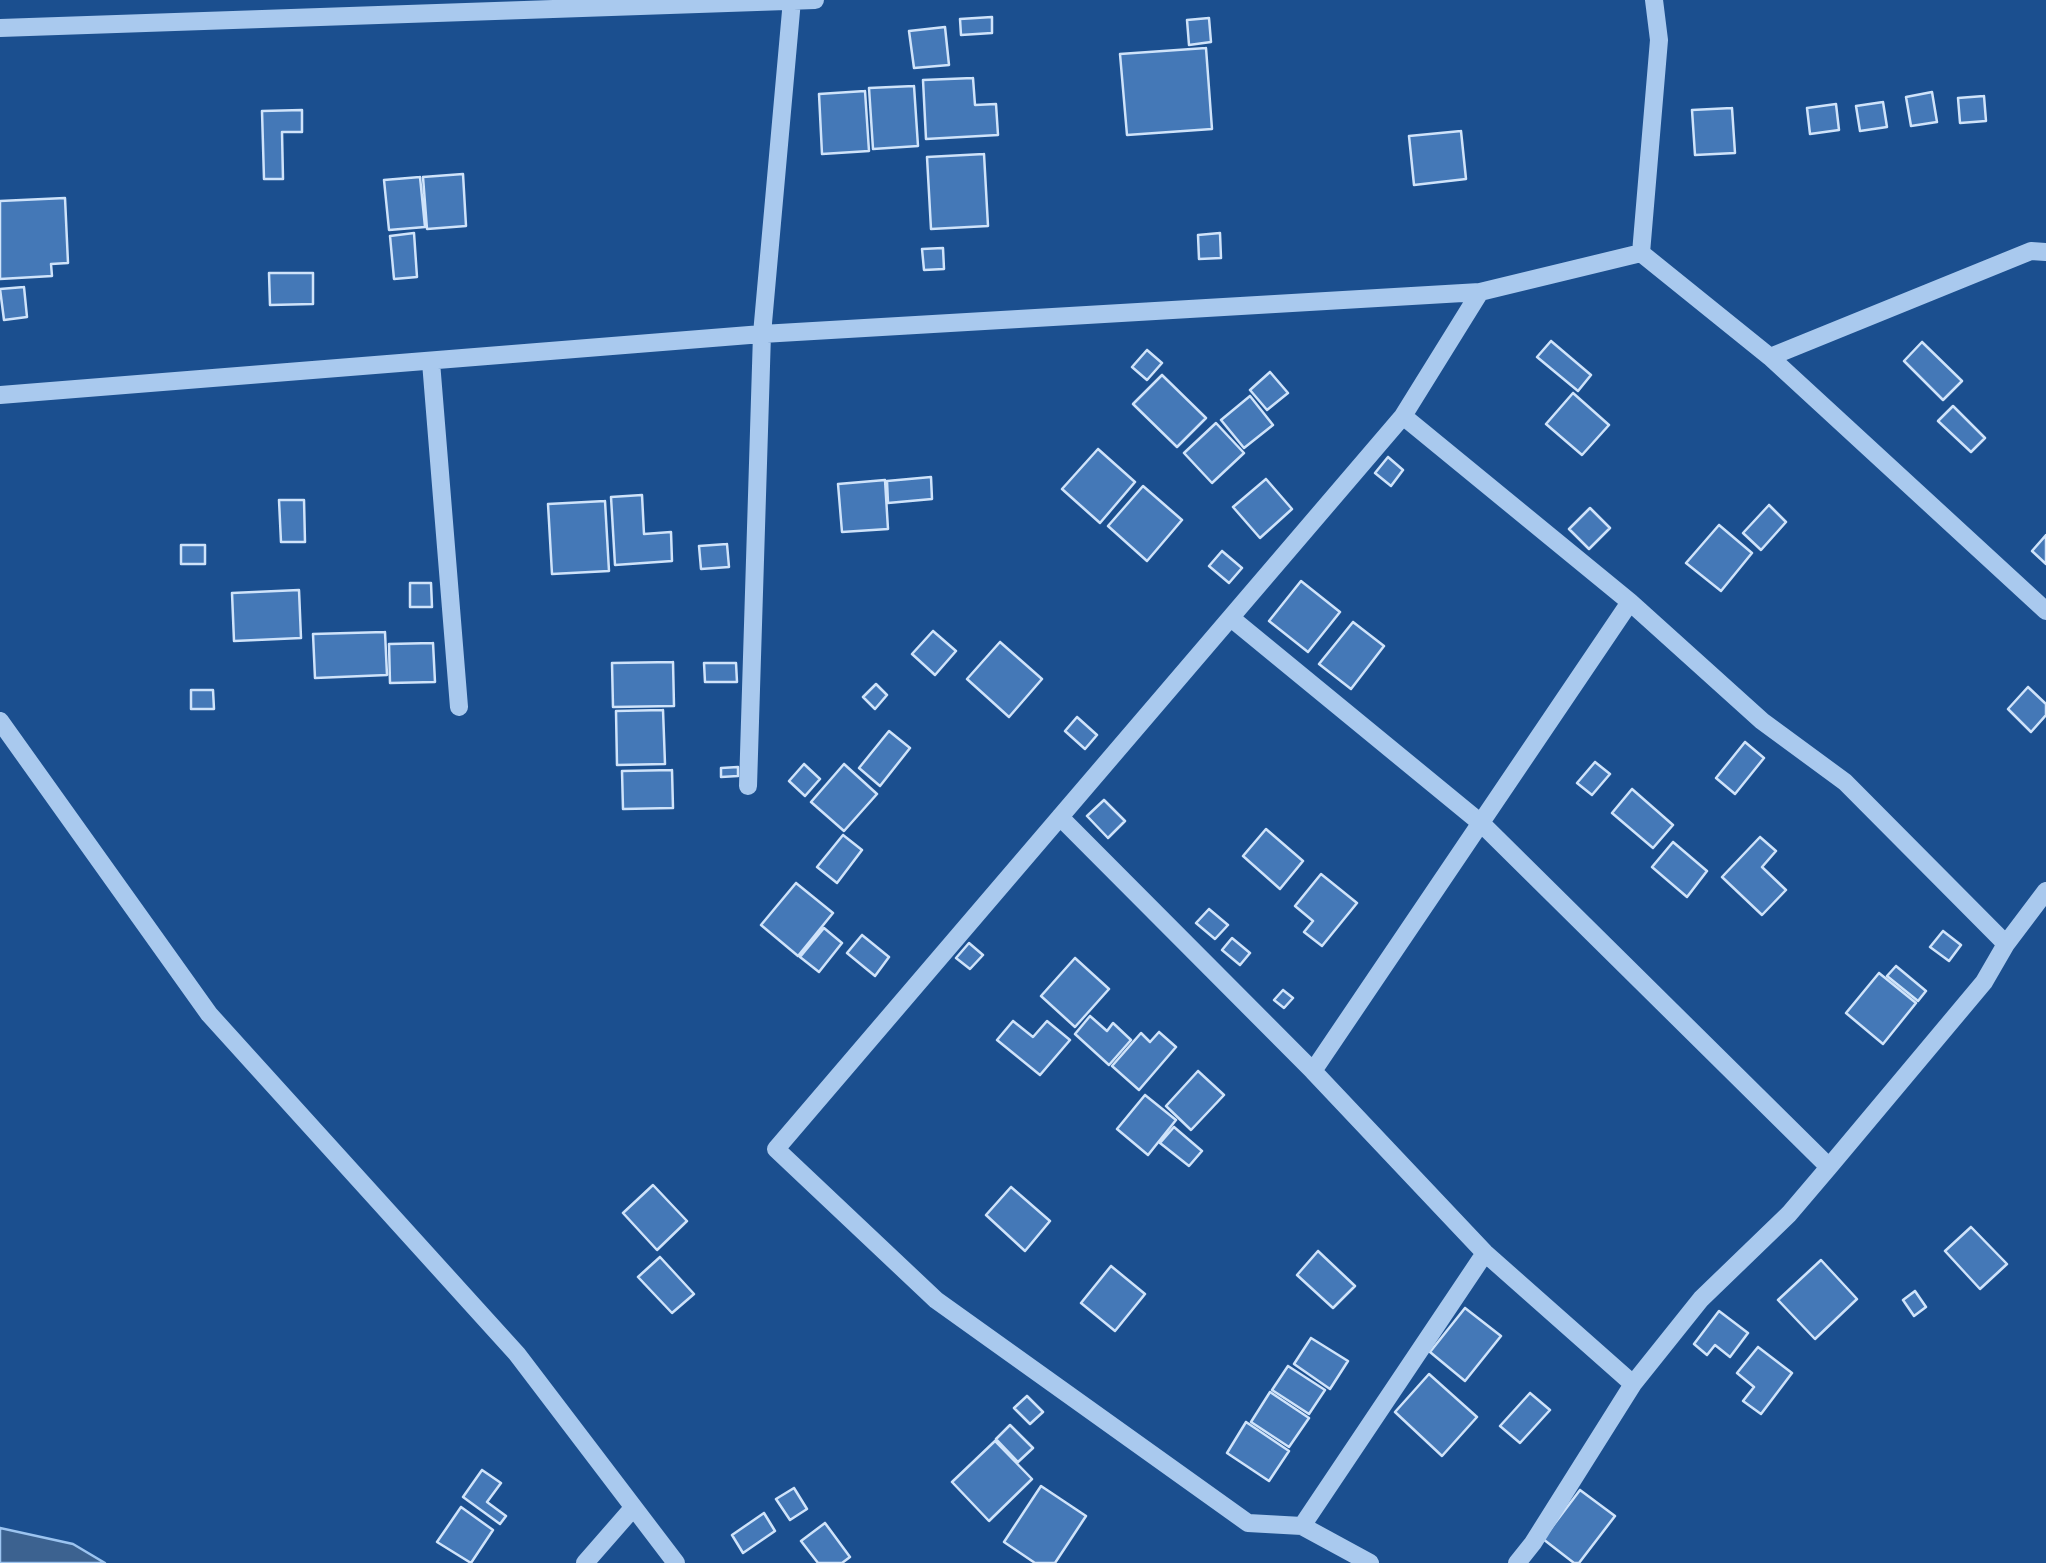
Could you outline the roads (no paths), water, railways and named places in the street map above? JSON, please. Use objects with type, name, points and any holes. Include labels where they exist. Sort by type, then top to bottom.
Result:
[{"type":"street","points":[[0,28],[815,0]]},
{"type":"street","points":[[1640,253],[1659,40],[1654,0]]},
{"type":"street","points":[[748,786],[762,334],[792,1]]},
{"type":"street","points":[[1770,357],[2032,252],[2046,252]]},
{"type":"street","points":[[0,395],[762,334],[1480,292],[1640,253]]},
{"type":"street","points":[[1640,253],[1770,357],[2046,612]]},
{"type":"street","points":[[1370,1563],[1302,1526],[1248,1523],[936,1300],[776,1149],[1404,416],[1480,292]]},
{"type":"street","points":[[431,362],[459,707]]},
{"type":"street","points":[[1404,416],[1630,602],[1762,720],[1845,782],[2006,944]]},
{"type":"street","points":[[1313,1071],[1630,602]]},
{"type":"street","points":[[1231,618],[1482,824],[1829,1167]]},
{"type":"street","points":[[0,721],[209,1014],[516,1354],[676,1563]]},
{"type":"street","points":[[1060,817],[1313,1071],[1485,1253],[1632,1384]]},
{"type":"street","points":[[1517,1563],[1632,1384],[1701,1299],[1789,1214],[1829,1167],[1984,982],[2006,944],[2046,891]]},
{"type":"street","points":[[1302,1526],[1485,1253]]},
{"type":"street","points":[[585,1563],[634,1508]]},
{"type":"water","points":[[0,1528],[73,1544],[105,1563],[0,1563]]}]
